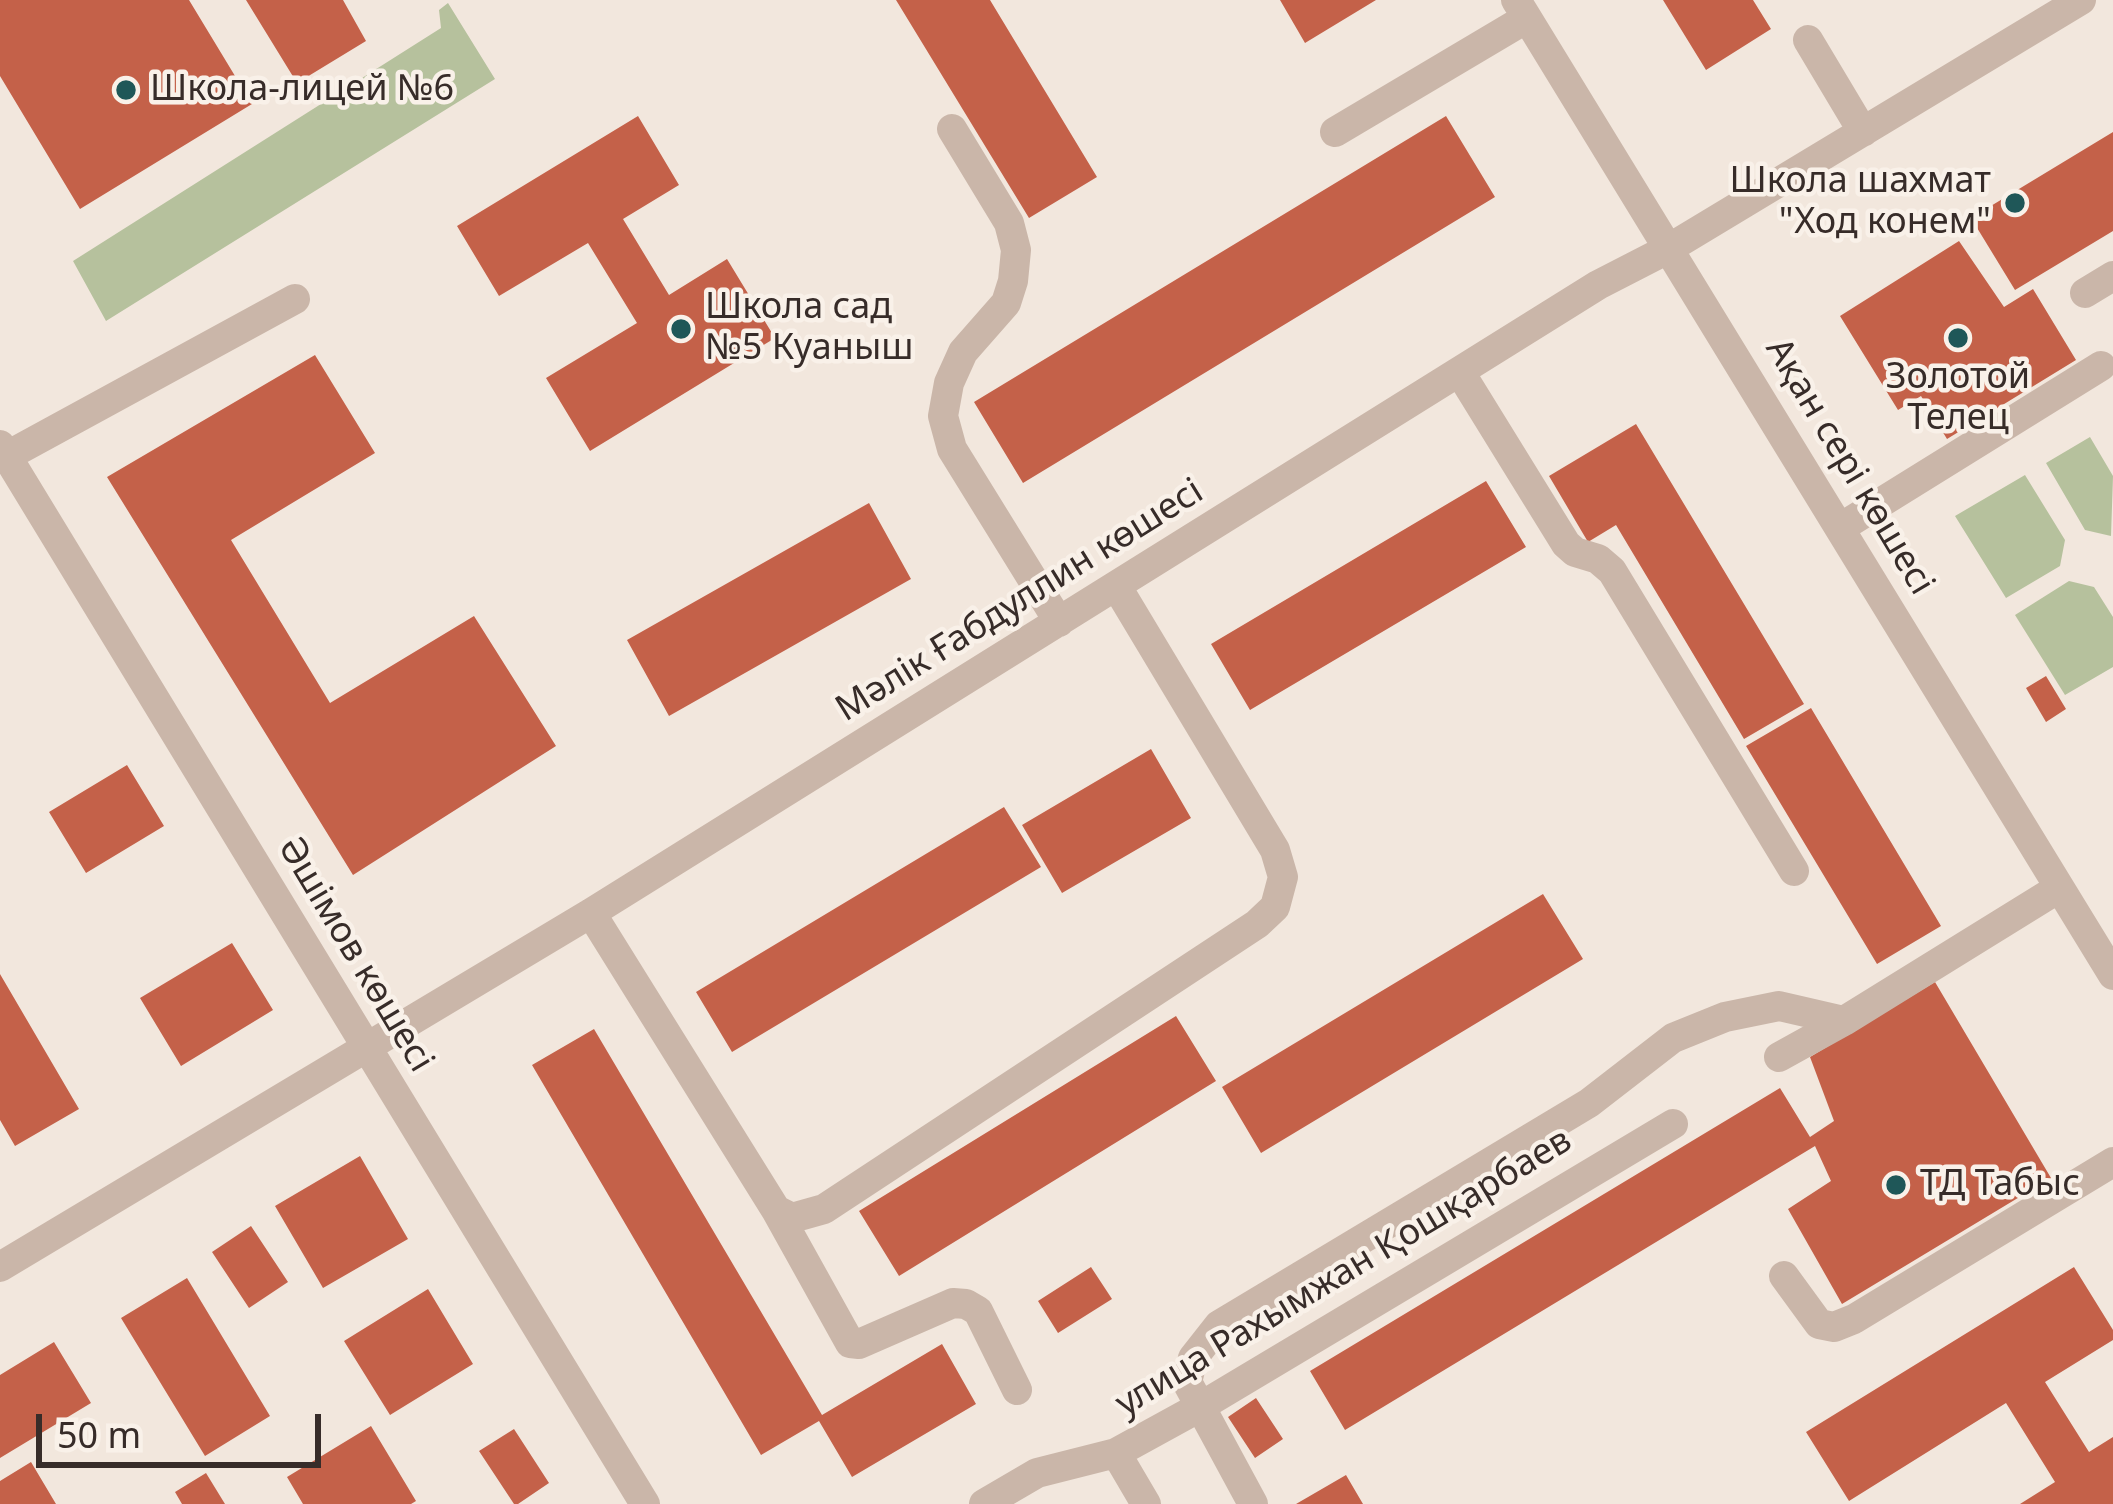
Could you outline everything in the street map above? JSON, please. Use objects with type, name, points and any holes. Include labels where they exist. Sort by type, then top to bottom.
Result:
[{"type":"street","name":"Мәлік Ғабдуллин көшесі","points":[[0,1267],[591,914],[1598,286],[1668,249],[2080,0]]},
{"type":"street","points":[[1334,132],[1521,9]]},
{"type":"street","name":"Ақан сері көшесі","points":[[1521,9],[2113,975]]},
{"type":"street","points":[[1808,40],[1863,131]]},
{"type":"street","points":[[952,129],[1009,223],[1016,250],[1006,302],[963,352],[949,383],[943,416],[952,448],[1059,622]]},
{"type":"street","points":[[2085,293],[2113,276]]},
{"type":"street","points":[[3,451],[296,298]]},
{"type":"street","points":[[1840,528],[2101,366]]},
{"type":"street","points":[[1461,374],[1566,544],[1598,559],[1612,572],[1794,871]]},
{"type":"street","name":"Әшімов көшесі","points":[[3,451],[645,1504]]},
{"type":"street","points":[[776,1210],[792,1218],[824,1210],[1257,924],[1274,907],[1283,878],[1275,850],[1117,587]]},
{"type":"street","points":[[1779,1057],[2059,887]]},
{"type":"street","points":[[591,914],[776,1210],[850,1343],[860,1344],[953,1303],[966,1304],[978,1311],[1017,1390]]},
{"type":"street","points":[[1253,1504],[1187,1382],[1193,1358],[1219,1324],[1589,1103],[1673,1038],[1740,1013],[1779,1006],[1844,1021]]},
{"type":"street","name":"улица Рахымжан Қошқарбаев","points":[[983,1504],[1036,1473],[1116,1453],[1198,1408],[1673,1124]]},
{"type":"street","points":[[1784,1276],[1819,1324],[1834,1327],[2113,1162]]},
{"type":"street","points":[[1116,1453],[1145,1504]]},
{"type":"green space","points":[[448,3],[495,79],[106,321],[73,261],[441,28],[439,10]]},
{"type":"green space","points":[[2090,437],[2113,476],[2111,536],[2085,530],[2046,463]]},
{"type":"green space","points":[[2025,475],[2065,540],[2060,566],[2006,598],[1955,516]]},
{"type":"green space","points":[[2069,581],[2094,587],[2113,617],[2113,667],[2065,695],[2015,615]]},
{"type":"building","name":"Школа-лицей №6","points":[[0,0],[189,0],[252,104],[80,209],[0,76]]},
{"type":"building","name":"Школа-лицей №6","points":[[246,0],[343,0],[366,41],[297,83]]},
{"type":"building","points":[[896,0],[990,0],[1097,177],[1029,218]]},
{"type":"building","points":[[1280,0],[1376,0],[1305,43]]},
{"type":"building","points":[[1663,0],[1753,0],[1771,29],[1706,70]]},
{"type":"building","points":[[638,116],[679,185],[623,219],[669,295],[727,259],[775,338],[590,451],[546,378],[637,323],[588,243],[499,296],[457,226]]},
{"type":"building","points":[[1446,116],[1495,197],[1023,483],[974,402]]},
{"type":"building","points":[[2113,132],[2113,231],[2015,290],[1971,218]]},
{"type":"building","name":"Золотой Телец","points":[[1959,241],[2004,307],[2033,289],[2076,360],[1947,439],[1921,396],[1898,410],[1840,316]]},
{"type":"building","points":[[315,355],[375,453],[231,540],[330,703],[474,616],[556,746],[353,875],[107,477]]},
{"type":"building","points":[[1636,424],[1804,704],[1744,739],[1616,525],[1588,542],[1549,476]]},
{"type":"building","points":[[1486,481],[1526,547],[1250,710],[1211,644]]},
{"type":"building","points":[[869,503],[911,579],[669,716],[627,640]]},
{"type":"building","points":[[2046,676],[2066,709],[2046,722],[2026,688]]},
{"type":"building","points":[[1811,708],[1941,926],[1877,964],[1746,746]]},
{"type":"building","points":[[1151,749],[1191,818],[1062,893],[1022,825]]},
{"type":"building","points":[[127,765],[164,826],[86,873],[49,812]]},
{"type":"building","points":[[1004,807],[1041,867],[732,1052],[696,992]]},
{"type":"building","points":[[1543,894],[1583,959],[1261,1153],[1222,1087]]},
{"type":"building","points":[[232,943],[273,1010],[181,1066],[140,998]]},
{"type":"building","points":[[0,974],[79,1109],[15,1146],[0,1120]]},
{"type":"building","points":[[1935,982],[2051,1178],[1842,1304],[1788,1209],[1831,1181],[1815,1146],[1345,1430],[1310,1371],[1780,1088],[1810,1137],[1834,1121],[1810,1057]]},
{"type":"building","points":[[1176,1016],[1216,1081],[899,1276],[859,1211]]},
{"type":"building","points":[[594,1029],[822,1415],[942,1344],[976,1404],[852,1477],[819,1421],[761,1455],[532,1065]]},
{"type":"building","points":[[360,1156],[408,1239],[323,1288],[275,1206]]},
{"type":"building","points":[[251,1226],[288,1282],[249,1308],[212,1252]]},
{"type":"building","points":[[1091,1267],[1112,1299],[1058,1333],[1038,1301]]},
{"type":"building","points":[[2074,1267],[2113,1330],[2113,1340],[2045,1382],[2089,1452],[2113,1437],[2113,1504],[2020,1504],[2055,1482],[2006,1403],[1849,1501],[1806,1432]]},
{"type":"building","points":[[187,1278],[270,1416],[205,1456],[121,1318]]},
{"type":"building","points":[[428,1289],[473,1364],[390,1415],[344,1341]]},
{"type":"building","points":[[54,1342],[91,1403],[0,1458],[0,1375]]},
{"type":"building","points":[[1256,1398],[1283,1439],[1255,1458],[1228,1417]]},
{"type":"building","points":[[371,1426],[416,1501],[303,1504],[287,1477]]},
{"type":"building","points":[[514,1429],[549,1483],[518,1504],[479,1451]]},
{"type":"building","points":[[31,1462],[56,1504],[0,1504],[0,1481]]},
{"type":"building","points":[[206,1473],[225,1504],[182,1504],[175,1492]]},
{"type":"building","points":[[1346,1475],[1363,1504],[1296,1504]]},
{"type":"place","name":"Школа-лицей №6","points":[[126,90]]},
{"type":"place","name":"Школа шахмат \"Ход конем\"","points":[[2015,203]]},
{"type":"place","name":"Школа сад №5 Куаныш","points":[[681,329]]},
{"type":"place","name":"Золотой Телец","points":[[1958,338]]},
{"type":"place","name":"ТД Табыс","points":[[1896,1185]]}]
